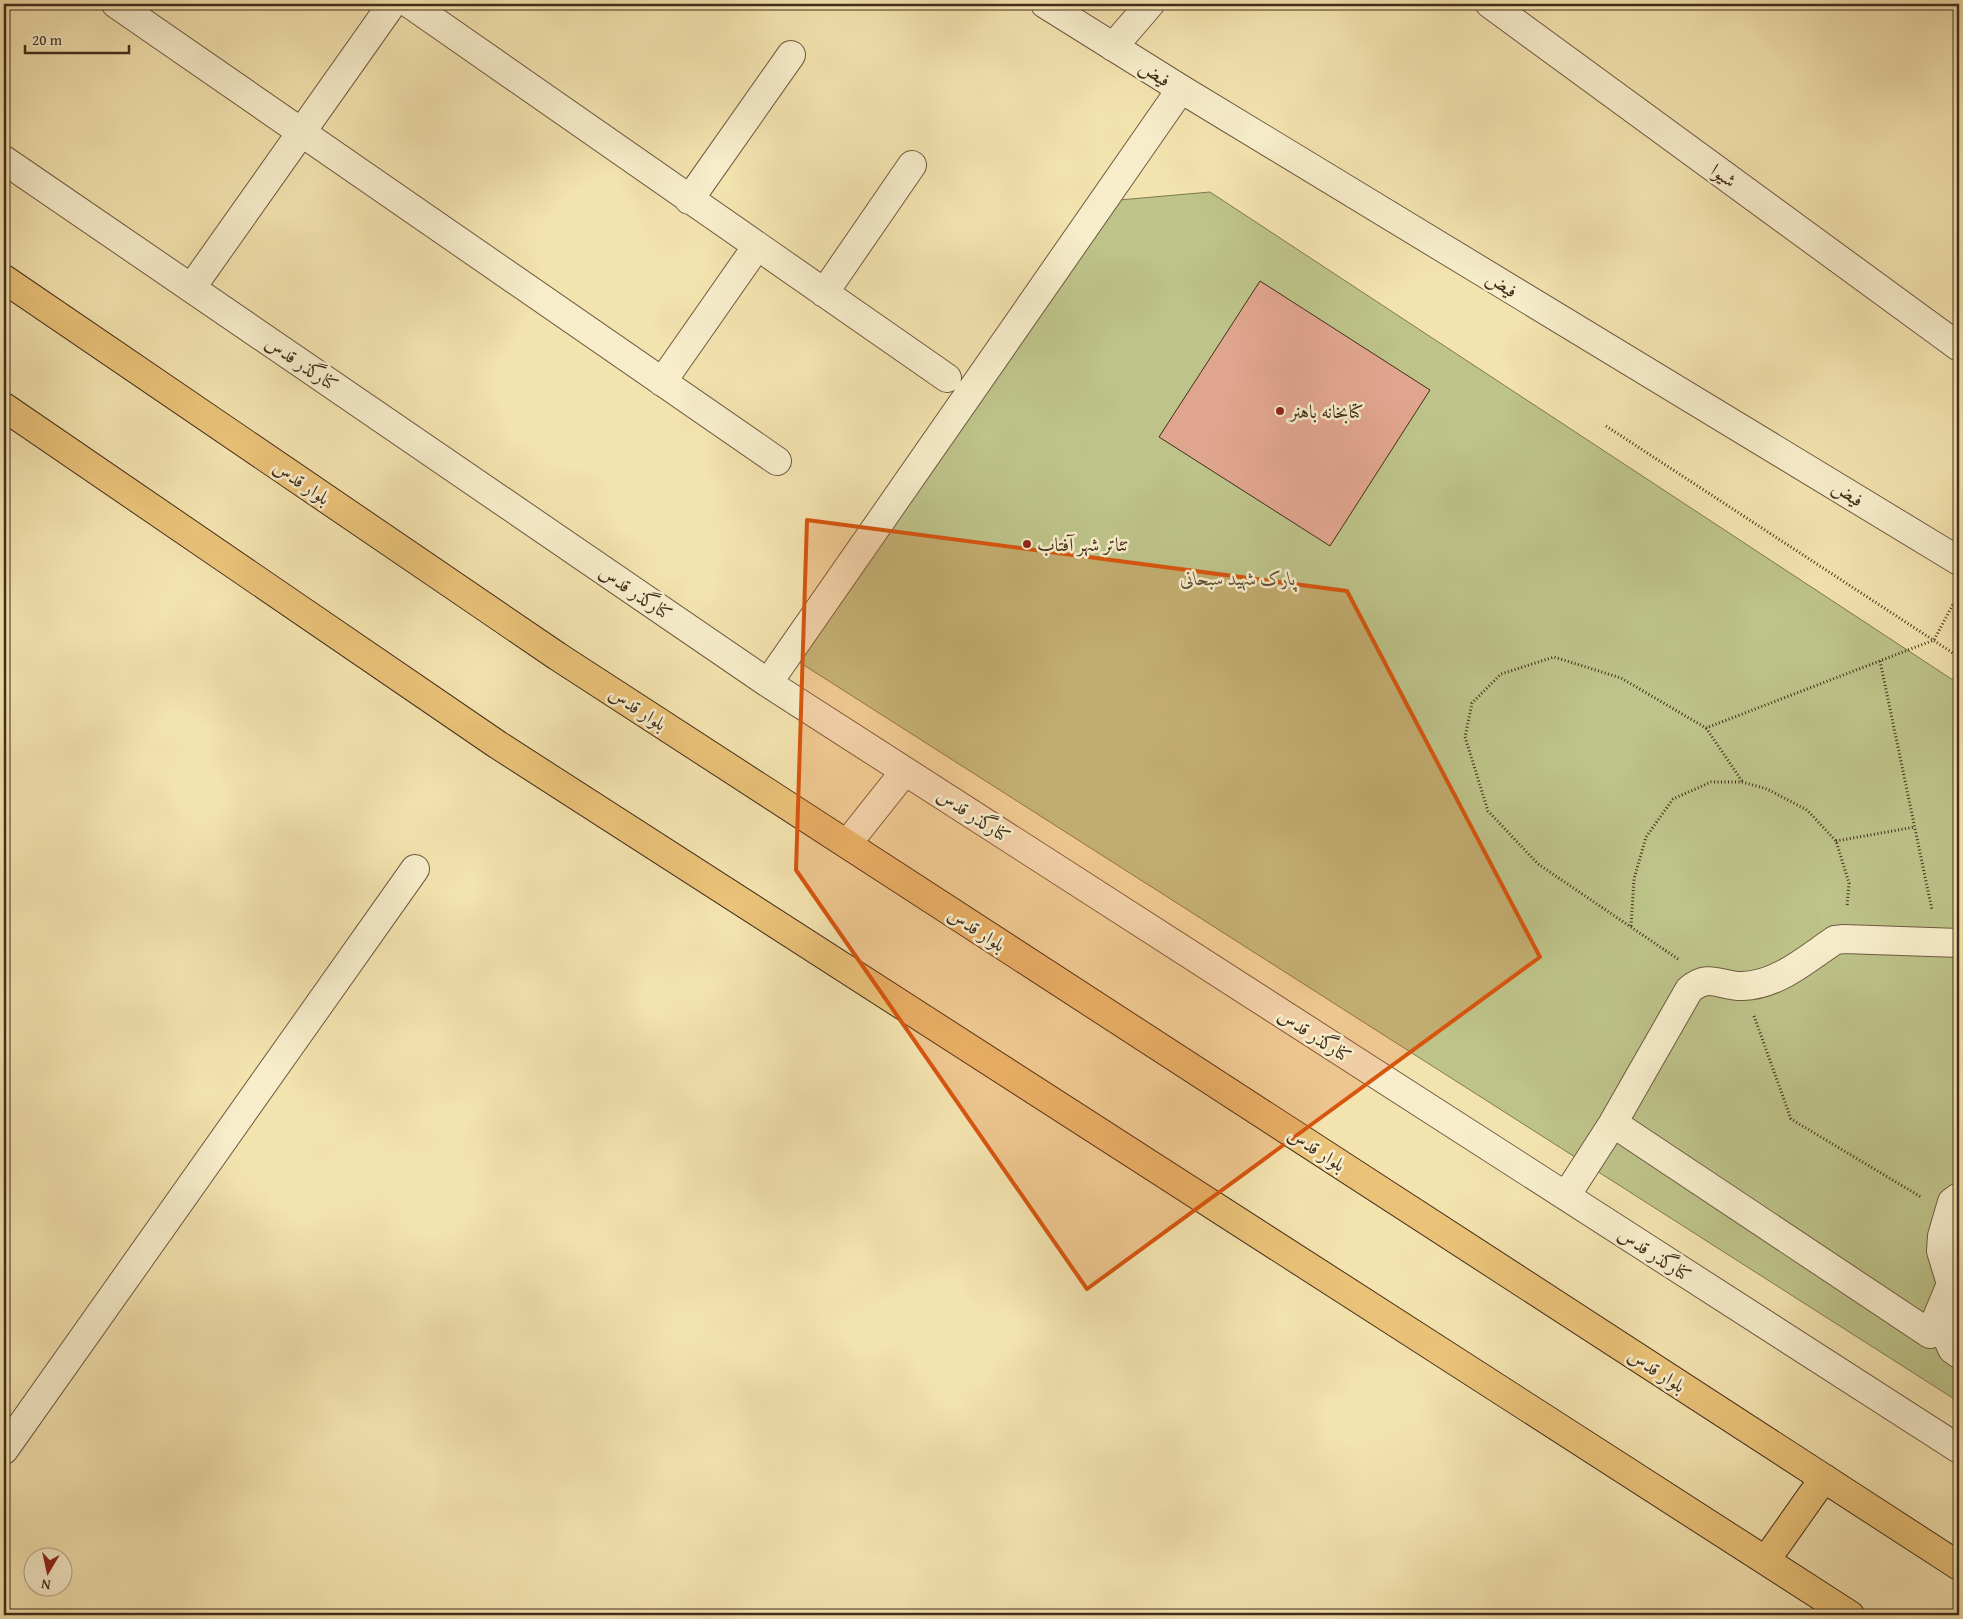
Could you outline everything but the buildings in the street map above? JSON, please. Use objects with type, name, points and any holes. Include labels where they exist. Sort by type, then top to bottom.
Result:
[{"type":"main road","name":"بلوار قدس","points":[[4,279],[549,651],[1959,1566]]},
{"type":"main road","points":[[4,407],[506,750],[1850,1615]]},
{"type":"main road","points":[[1766,1560],[1824,1478]]},
{"type":"street","points":[[116,4],[777,461]]},
{"type":"street","points":[[192,288],[392,4]]},
{"type":"street","name":"فیض","points":[[1045,4],[1180,89],[1959,561]]},
{"type":"street","points":[[1113,47],[1150,4]]},
{"type":"street","name":"شیوا","points":[[1490,4],[1959,347]]},
{"type":"street","points":[[425,8],[689,200],[947,378]]},
{"type":"street","points":[[689,200],[791,56]]},
{"type":"street","points":[[768,683],[1180,89]]},
{"type":"street","name":"کنارگذر قدس","points":[[4,160],[768,683],[1959,1449]]},
{"type":"street","points":[[824,293],[912,165]]},
{"type":"street","points":[[662,382],[757,246]]},
{"type":"street","points":[[847,844],[905,771]]},
{"type":"street","points":[[4,1450],[414,869]]},
{"type":"street","points":[[1566,1196],[1612,1123],[1689,990],[1698,983],[1710,981],[1744,986],[1788,974],[1835,940],[1844,938],[1949,942]]},
{"type":"street","points":[[1612,1123],[1930,1334],[1952,1284],[1942,1252],[1944,1224],[1953,1205]]},
{"type":"street","points":[[1959,1297],[1945,1333],[1952,1349],[1959,1354]]},
{"type":"path","points":[[1606,426],[1959,657]]},
{"type":"path","points":[[1706,728],[1934,640],[1959,593]]},
{"type":"path","points":[[1710,981],[1538,864],[1488,811],[1465,737],[1472,703],[1501,674],[1554,657],[1621,678],[1706,728],[1742,782]]},
{"type":"path","points":[[1880,661],[1915,827],[1949,942]]},
{"type":"path","points":[[1630,926],[1634,879],[1646,837],[1673,799],[1711,782],[1742,782],[1767,789],[1807,810],[1836,841],[1849,882],[1844,938]]},
{"type":"path","points":[[1836,841],[1915,827]]},
{"type":"path","points":[[1744,986],[1791,1119],[1953,1205]]},
{"type":"highlighted area","points":[[807,520],[1347,591],[1540,957],[1087,1289],[796,870]]},
{"type":"green space","name":"پارک شهید سبحانی","points":[[1210,192],[1959,684],[1959,1402],[799,662],[1119,200]]},
{"type":"place","name":"کتابخانه باهنر","points":[[1280,411]]},
{"type":"place","name":"تئاتر شهر آفتاب","points":[[1027,544]]}]
